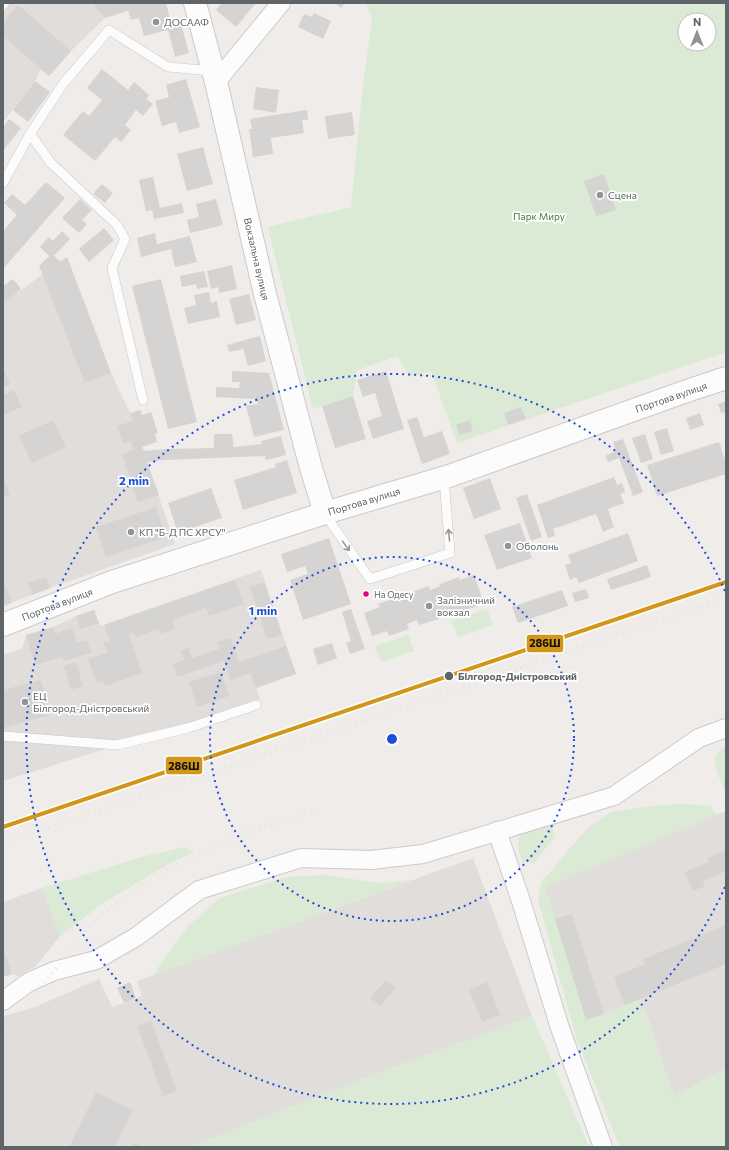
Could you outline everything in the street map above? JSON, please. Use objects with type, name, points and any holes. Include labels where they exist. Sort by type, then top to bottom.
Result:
[{"type":"main road","name":"Вокзальна вулиця","points":[[195,3],[215,76],[265,294],[311,468],[325,513]]},
{"type":"main road","name":"Портова вулиця","points":[[3,625],[112,582],[325,513],[444,478],[726,378]]},
{"type":"street","points":[[215,76],[281,3]]},
{"type":"street","points":[[3,1001],[29,982],[54,970],[96,960],[136,937],[199,890],[301,858],[371,860],[423,854],[614,796],[699,738],[726,728]]},
{"type":"street","points":[[497,831],[521,901],[560,1028],[603,1147]]},
{"type":"lane","points":[[3,184],[30,134],[63,84],[109,30],[168,67],[215,76]]},
{"type":"lane","points":[[30,134],[51,163],[116,225],[125,239],[112,268],[143,400]]},
{"type":"lane","points":[[325,513],[370,579],[450,553],[444,478]]},
{"type":"lane","points":[[3,736],[116,745],[188,728],[256,705]]},
{"type":"shaded area","points":[[3,3],[92,3],[105,18],[71,51],[49,76],[41,69],[35,81],[3,122]]},
{"type":"shaded area","points":[[67,257],[111,373],[130,413],[175,544],[3,606],[3,303]]},
{"type":"shaded area","points":[[261,570],[296,674],[256,687],[260,699],[3,781],[3,655],[22,649],[26,635],[53,627],[76,616],[94,610],[100,626]]},
{"type":"shaded area","points":[[726,811],[726,1068],[674,1097],[645,1011],[604,1014],[586,1020],[545,887]]},
{"type":"shaded area","points":[[473,858],[532,1016],[370,1076],[190,1147],[3,1147],[3,1016],[35,1007],[99,979],[112,1007],[124,1003],[142,996],[137,981]]},
{"type":"shaded area","points":[[42,888],[60,936],[36,966],[19,976],[12,974],[3,977],[3,902]]},
{"type":"green space","name":"Парк Миру","points":[[366,3],[726,3],[726,352],[457,443],[431,371],[409,377],[398,356],[357,370],[353,396],[313,409],[268,227],[351,207],[362,94],[372,18]]},
{"type":"green space","points":[[487,609],[493,625],[458,637],[452,621]]},
{"type":"green space","points":[[408,635],[414,651],[381,662],[375,646]]},
{"type":"green space","points":[[726,745],[726,793],[717,773],[714,757]]},
{"type":"green space","points":[[682,804],[710,806],[717,815],[545,887],[586,1019],[604,1014],[640,999],[674,1097],[726,1068],[726,1147],[620,1147],[576,1037],[538,900],[541,883],[587,829],[611,812],[652,806]]},
{"type":"green space","points":[[551,824],[555,836],[534,863],[522,862],[518,847],[520,832]]},
{"type":"green space","points":[[184,847],[193,852],[165,866],[100,905],[60,936],[42,888],[145,856]]},
{"type":"green space","points":[[325,875],[379,883],[412,880],[152,976],[188,926],[220,898],[287,877]]},
{"type":"green space","points":[[532,1016],[589,1147],[190,1147],[370,1076]]},
{"type":"building","points":[[92,3],[166,3],[172,26],[181,24],[189,53],[175,57],[168,30],[144,36],[139,18],[131,20],[128,11],[105,18]]},
{"type":"building","points":[[222,3],[256,3],[236,27],[216,10]]},
{"type":"building","points":[[335,3],[345,3],[341,8]]},
{"type":"building","points":[[18,5],[71,51],[49,76],[3,36],[3,22]]},
{"type":"building","points":[[314,13],[331,21],[323,39],[298,27],[304,14],[312,17]]},
{"type":"building","points":[[102,69],[128,90],[134,82],[149,95],[146,99],[153,104],[143,116],[136,110],[125,125],[131,130],[121,142],[115,137],[95,161],[63,135],[83,111],[89,116],[102,100],[87,88]]},
{"type":"building","points":[[186,79],[200,127],[179,133],[176,122],[162,126],[155,101],[169,97],[166,85]]},
{"type":"building","points":[[35,81],[50,92],[28,122],[13,110]]},
{"type":"building","points":[[256,87],[279,90],[276,113],[253,109]]},
{"type":"building","points":[[307,110],[308,120],[302,120],[304,133],[271,138],[273,154],[253,157],[249,129],[252,129],[250,119]]},
{"type":"building","points":[[352,112],[355,135],[328,139],[325,116]]},
{"type":"building","points":[[9,119],[21,128],[3,151],[3,127]]},
{"type":"building","points":[[203,147],[213,184],[187,191],[177,154]]},
{"type":"building","name":"Сцена","points":[[604,174],[616,210],[596,216],[584,181]]},
{"type":"building","points":[[153,177],[160,208],[182,203],[184,213],[154,219],[152,210],[146,211],[139,180]]},
{"type":"building","points":[[46,182],[65,198],[3,269],[3,231],[17,215],[4,203],[12,194],[25,205]]},
{"type":"building","points":[[102,184],[113,193],[105,203],[93,194]]},
{"type":"building","points":[[80,199],[92,210],[82,220],[87,224],[79,233],[62,218]]},
{"type":"building","points":[[216,199],[223,225],[190,233],[187,220],[199,217],[196,204]]},
{"type":"building","points":[[104,228],[114,240],[89,262],[79,249]]},
{"type":"building","points":[[62,231],[70,239],[54,256],[61,262],[67,257],[111,373],[85,383],[39,266],[49,256],[40,247],[49,237],[53,241]]},
{"type":"building","points":[[155,233],[157,244],[190,236],[197,262],[175,267],[171,249],[141,257],[137,238]]},
{"type":"building","points":[[232,265],[237,289],[219,293],[218,287],[211,289],[207,271]]},
{"type":"building","points":[[204,271],[208,287],[197,289],[196,284],[182,287],[180,276]]},
{"type":"building","points":[[13,279],[21,289],[6,302],[3,299],[3,286]]},
{"type":"building","points":[[161,279],[197,422],[168,429],[132,286]]},
{"type":"building","points":[[209,292],[211,303],[217,301],[220,317],[188,324],[184,308],[196,305],[194,295]]},
{"type":"building","points":[[249,294],[256,320],[236,325],[229,299]]},
{"type":"building","points":[[260,336],[266,361],[248,366],[243,349],[229,352],[227,345]]},
{"type":"building","points":[[3,369],[10,384],[3,387]]},
{"type":"building","points":[[232,371],[269,373],[284,430],[254,437],[246,406],[258,404],[256,399],[216,397],[216,387],[239,388],[240,382],[232,382]]},
{"type":"building","points":[[386,371],[404,429],[373,439],[367,421],[382,416],[375,393],[363,397],[357,380]]},
{"type":"building","points":[[14,390],[22,407],[3,415],[3,395]]},
{"type":"building","points":[[353,396],[366,439],[335,448],[322,406]]},
{"type":"building","points":[[726,401],[726,412],[721,413],[718,404]]},
{"type":"building","points":[[521,407],[526,419],[508,425],[504,413]]},
{"type":"building","points":[[140,410],[142,415],[151,412],[158,433],[155,434],[157,442],[142,447],[144,451],[214,448],[214,434],[232,434],[234,447],[262,444],[261,441],[281,436],[286,455],[266,460],[265,456],[147,462],[159,495],[138,502],[122,454],[134,450],[130,441],[123,443],[117,426],[133,421],[130,413]]},
{"type":"building","points":[[700,413],[704,425],[690,430],[686,418]]},
{"type":"building","points":[[417,417],[424,437],[442,431],[450,454],[422,464],[407,420]]},
{"type":"building","points":[[53,420],[66,447],[32,463],[19,436]]},
{"type":"building","points":[[470,420],[473,431],[459,435],[456,425]]},
{"type":"building","points":[[667,428],[674,451],[661,455],[654,432]]},
{"type":"building","points":[[645,434],[653,459],[641,463],[632,438]]},
{"type":"building","points":[[623,439],[643,492],[633,496],[619,458],[608,462],[605,456],[616,451],[613,442]]},
{"type":"building","points":[[719,442],[726,463],[726,474],[657,496],[647,465]]},
{"type":"building","points":[[287,460],[297,493],[243,510],[234,480],[276,467],[275,464]]},
{"type":"building","points":[[614,477],[617,485],[622,483],[625,492],[620,494],[624,503],[608,509],[614,527],[603,532],[596,514],[553,529],[555,536],[548,538],[537,505]]},
{"type":"building","points":[[490,478],[501,509],[474,519],[463,488]]},
{"type":"building","points":[[3,479],[10,495],[3,498]]},
{"type":"building","points":[[211,488],[222,518],[178,533],[168,503]]},
{"type":"building","points":[[527,494],[542,537],[531,541],[516,498]]},
{"type":"building","name":"КП \"Б-Д ПС ХРСУ\"","points":[[156,507],[166,537],[106,557],[96,527]]},
{"type":"building","name":"Оболонь","points":[[520,523],[532,558],[497,570],[484,535]]},
{"type":"building","points":[[628,533],[638,561],[579,583],[576,577],[570,580],[565,565],[571,563],[568,555]]},
{"type":"building","points":[[329,538],[351,604],[303,620],[290,580],[308,574],[305,566],[287,572],[281,554]]},
{"type":"building","points":[[647,565],[651,577],[611,590],[607,579]]},
{"type":"building","name":"Залізничний вокзал","points":[[474,575],[484,604],[451,615],[449,610],[438,614],[439,619],[419,625],[417,620],[407,624],[409,629],[389,636],[387,631],[372,636],[364,613],[380,607],[378,604],[398,597],[399,601],[409,597],[408,593],[429,586],[430,590],[440,586],[439,584],[459,577],[460,580]]},
{"type":"building","points":[[46,577],[50,588],[32,595],[28,583]]},
{"type":"building","points":[[3,579],[12,603],[3,606]]},
{"type":"building","points":[[235,580],[244,604],[209,616],[206,608],[172,620],[175,629],[161,634],[159,629],[136,637],[134,633],[129,635],[142,673],[105,686],[104,681],[97,683],[88,659],[107,653],[104,643],[110,641],[104,625]]},
{"type":"building","points":[[264,582],[282,635],[267,639],[250,587]]},
{"type":"building","points":[[586,589],[589,598],[575,602],[572,593]]},
{"type":"building","points":[[562,590],[568,606],[518,623],[512,607]]},
{"type":"building","points":[[351,609],[365,649],[350,654],[346,643],[351,641],[342,612]]},
{"type":"building","points":[[94,610],[99,623],[80,629],[76,616]]},
{"type":"building","points":[[53,627],[55,634],[72,628],[77,643],[87,640],[91,653],[63,661],[62,657],[35,665],[26,635]]},
{"type":"building","points":[[231,638],[239,662],[286,646],[296,674],[256,688],[251,673],[230,680],[224,661],[177,677],[173,664],[184,660],[181,651],[189,648],[192,658],[219,649],[217,642]]},
{"type":"building","points":[[332,643],[337,658],[318,665],[313,649]]},
{"type":"building","points":[[76,662],[83,686],[71,690],[64,666]]},
{"type":"building","points":[[221,672],[229,696],[197,707],[189,682]]},
{"type":"building","name":"ЕЦ Білгород-Дністровський","points":[[41,680],[50,715],[3,728],[3,690]]},
{"type":"building","points":[[726,850],[726,871],[703,881],[705,886],[693,891],[685,872],[709,862],[708,858]]},
{"type":"building","points":[[572,914],[604,1014],[586,1020],[555,919]]},
{"type":"building","points":[[726,925],[726,964],[625,1005],[614,977],[645,964],[643,959]]},
{"type":"building","points":[[3,948],[12,974],[3,977]]},
{"type":"building","points":[[386,980],[396,988],[380,1006],[370,998]]},
{"type":"building","points":[[130,982],[136,998],[124,1003],[117,988]]},
{"type":"building","points":[[487,982],[500,1015],[482,1022],[469,990]]},
{"type":"building","points":[[151,1021],[177,1091],[163,1096],[137,1026]]},
{"type":"building","points":[[96,1092],[133,1110],[114,1147],[69,1147]]},
{"type":"building","points":[[134,1143],[143,1147],[132,1147]]},
{"type":"railway","points":[[3,843],[726,598]]},
{"type":"railway","points":[[3,745],[101,751]]},
{"type":"railway","points":[[3,754],[61,753]]},
{"type":"railway","points":[[3,1034],[14,1017],[54,971],[80,937],[104,913],[130,892],[187,858],[248,833],[312,812]]},
{"type":"transit line","name":"286Ш","points":[[3,827],[726,582]]},
{"type":"place","name":"ДОСААФ","points":[[156,22]]},
{"type":"place","name":"Сцена","points":[[600,195]]},
{"type":"place","name":"КП \"Б-Д ПС ХРСУ\"","points":[[131,532]]},
{"type":"place","name":"Оболонь","points":[[508,546]]},
{"type":"place","name":"На Одесу","points":[[366,594]]},
{"type":"place","name":"Залізничний вокзал","points":[[429,606]]},
{"type":"place","name":"Білгород-Дністровський","points":[[449,676]]},
{"type":"place","name":"ЕЦ Білгород-Дністровський","points":[[25,702]]}]
